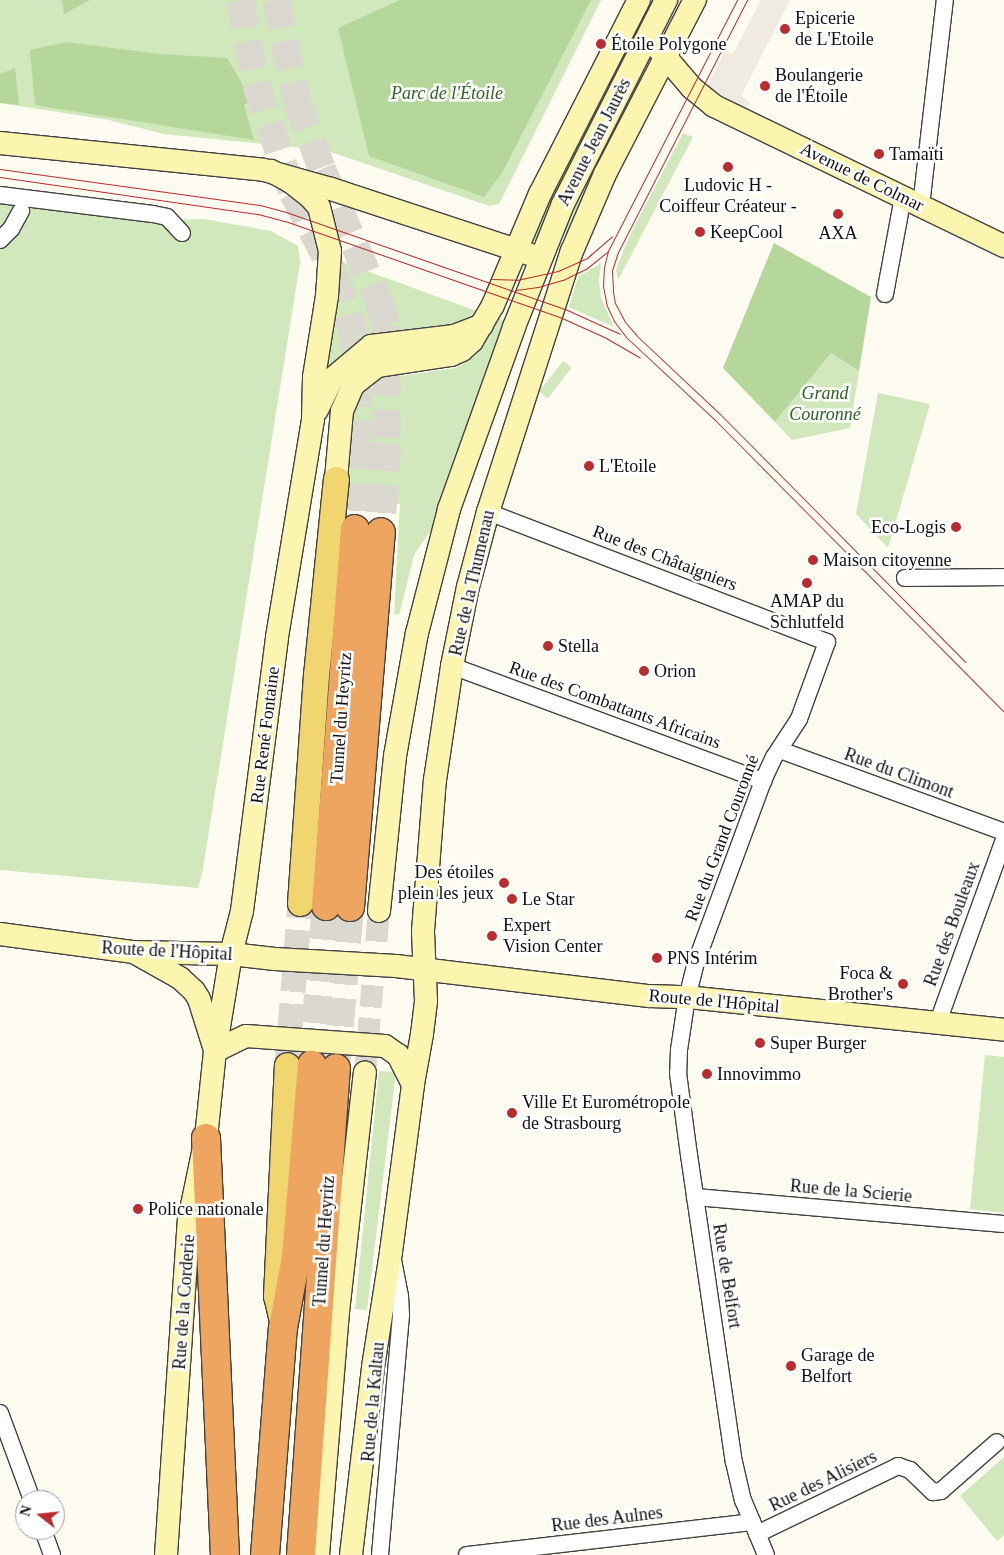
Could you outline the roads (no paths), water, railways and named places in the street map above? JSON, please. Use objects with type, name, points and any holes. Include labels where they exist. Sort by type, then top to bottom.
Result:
[{"type":"highway","name":"Tunnel du Heyritz","points":[[338,907],[368,530]]},
{"type":"highway","name":"Tunnel du Heyritz","points":[[265,1555],[284,1328],[296,1258],[312,1066],[311,1415],[301,1555]]},
{"type":"highway","points":[[206,1138],[225,1555]]},
{"type":"main road","name":"Avenue Jean Jaurès","points":[[336,479],[342,411],[353,385],[377,366],[438,358],[462,350],[472,340],[482,324],[534,206],[639,0]]},
{"type":"main road","name":"Avenue Jean Jaurès","points":[[379,911],[395,756],[422,614],[449,509],[469,449],[567,195],[666,0]]},
{"type":"main road","name":"Avenue Jean Jaurès","points":[[588,211],[695,0]]},
{"type":"main road","name":"Avenue de Colmar","points":[[647,36],[692,88],[721,110]]},
{"type":"main road","name":"Avenue de Colmar","points":[[609,56],[688,96],[721,110],[1004,246]]},
{"type":"main road","points":[[0,143],[271,171],[331,188],[542,258],[572,251]]},
{"type":"main road","points":[[271,171],[291,182],[309,196],[319,207],[329,242],[327,296],[314,377],[312,419]]},
{"type":"main road","name":"Rue de la Thumenau","points":[[350,1555],[373,1367],[426,1001],[423,931],[436,780],[452,666],[468,587],[488,512],[572,251],[588,211]]},
{"type":"main road","points":[[312,419],[332,378],[371,346],[454,336],[482,324]]},
{"type":"main road","name":"Rue René Fontaine","points":[[215,1051],[231,954],[242,910],[277,637],[312,419]]},
{"type":"main road","points":[[300,903],[316,675],[336,479]]},
{"type":"main road","name":"Route de l'Hôpital","points":[[0,934],[134,952],[231,954],[425,970],[535,984],[664,997],[686,997],[1004,1030]]},
{"type":"main road","points":[[134,952],[180,978],[194,991],[199,999],[215,1051],[246,1036],[385,1046],[398,1055],[413,1084]]},
{"type":"main road","name":"Rue de la Corderie","points":[[166,1555],[189,1220],[206,1138],[215,1051]]},
{"type":"main road","points":[[318,1555],[338,1312],[365,1073]]},
{"type":"street","points":[[885,294],[912,201],[945,0]]},
{"type":"street","points":[[0,195],[167,217],[182,233]]},
{"type":"street","points":[[0,240],[21,211]]},
{"type":"street","name":"Rue des Châtaigniers","points":[[488,512],[827,642]]},
{"type":"street","points":[[906,578],[1003,573]]},
{"type":"street","name":"Rue du Grand Couronné","points":[[686,997],[696,962],[764,781],[774,757],[799,719],[827,642]]},
{"type":"street","name":"Rue des Combattants Africains","points":[[452,666],[764,781]]},
{"type":"street","name":"Rue du Climont","points":[[780,750],[1004,832]]},
{"type":"street","name":"Rue des Bouleaux","points":[[938,1022],[1004,840]]},
{"type":"street","name":"Rue de Belfort","points":[[686,997],[678,1072],[695,1198],[736,1469],[743,1500],[766,1555]]},
{"type":"street","name":"Rue de la Scierie","points":[[695,1198],[1004,1224]]},
{"type":"street","name":"Rue de la Kaltau","points":[[380,1555],[401,1315],[400,1296],[391,1252]]},
{"type":"street","points":[[0,1413],[28,1490]]},
{"type":"street","name":"Rue des Alisiers","points":[[755,1528],[898,1466],[910,1470],[933,1492],[941,1490],[997,1442]]},
{"type":"street","name":"Rue des Aulnes","points":[[467,1555],[755,1528]]},
{"type":"street","points":[[47,1540],[52,1555]]},
{"type":"tunnel","points":[[240,0],[256,84],[293,193],[335,275],[355,337],[360,441],[355,529]]},
{"type":"tunnel","points":[[276,0],[297,102],[322,169],[378,299],[386,326],[387,443],[381,532]]},
{"type":"tunnel","points":[[287,1065],[300,903]]},
{"type":"tunnel","points":[[312,1065],[326,906]]},
{"type":"tunnel","points":[[336,1068],[350,907]]},
{"type":"tunnel","points":[[365,1073],[379,911]]},
{"type":"tram line","points":[[737,0],[608,251],[604,267],[603,286],[607,306],[614,321],[626,337],[716,421],[1004,712]]},
{"type":"tram line","points":[[747,0],[618,252],[612,271],[615,303],[625,322],[637,336],[720,414],[965,662]]},
{"type":"tram line","points":[[0,169],[260,205],[286,212],[565,309],[620,334]]},
{"type":"tram line","points":[[0,177],[258,214],[285,221],[562,318],[606,338],[640,358]]},
{"type":"tram line","points":[[492,279],[517,280],[558,271],[587,258],[612,236]]},
{"type":"tram line","points":[[516,290],[538,287],[563,280],[586,269],[608,251]]},
{"type":"place","name":"Epicerie de L'Etoile","points":[[785,29]]},
{"type":"place","name":"Étoile Polygone","points":[[601,44]]},
{"type":"place","name":"Boulangerie de l'Étoile","points":[[765,86]]},
{"type":"place","name":"Tamaïti","points":[[879,154]]},
{"type":"place","name":"Ludovic H - Coiffeur Créateur -","points":[[728,167]]},
{"type":"place","name":"AXA","points":[[838,214]]},
{"type":"place","name":"KeepCool","points":[[700,232]]},
{"type":"place","name":"L'Etoile","points":[[589,466]]},
{"type":"place","name":"Eco-Logis","points":[[956,527]]},
{"type":"place","name":"Maison citoyenne","points":[[813,560]]},
{"type":"place","name":"AMAP du Schlutfeld","points":[[807,583]]},
{"type":"place","name":"Stella","points":[[548,646]]},
{"type":"place","name":"Orion","points":[[644,671]]},
{"type":"place","name":"Des étoiles plein les jeux","points":[[504,883]]},
{"type":"place","name":"Le Star","points":[[512,899]]},
{"type":"place","name":"Expert Vision Center","points":[[492,936]]},
{"type":"place","name":"PNS Intérim","points":[[657,958]]},
{"type":"place","name":"Foca & Brother's","points":[[903,984]]},
{"type":"place","name":"Super Burger","points":[[760,1043]]},
{"type":"place","name":"Innovimmo","points":[[707,1074]]},
{"type":"place","name":"Ville Et Eurométropole de Strasbourg","points":[[512,1113]]},
{"type":"place","name":"Police nationale","points":[[138,1209]]},
{"type":"place","name":"Garage de Belfort","points":[[791,1366]]},
{"type":"park label","name":"Parc de l'Étoile","points":[[447,93]]},
{"type":"park label","name":"Grand Couronné","points":[[825,404]]}]
